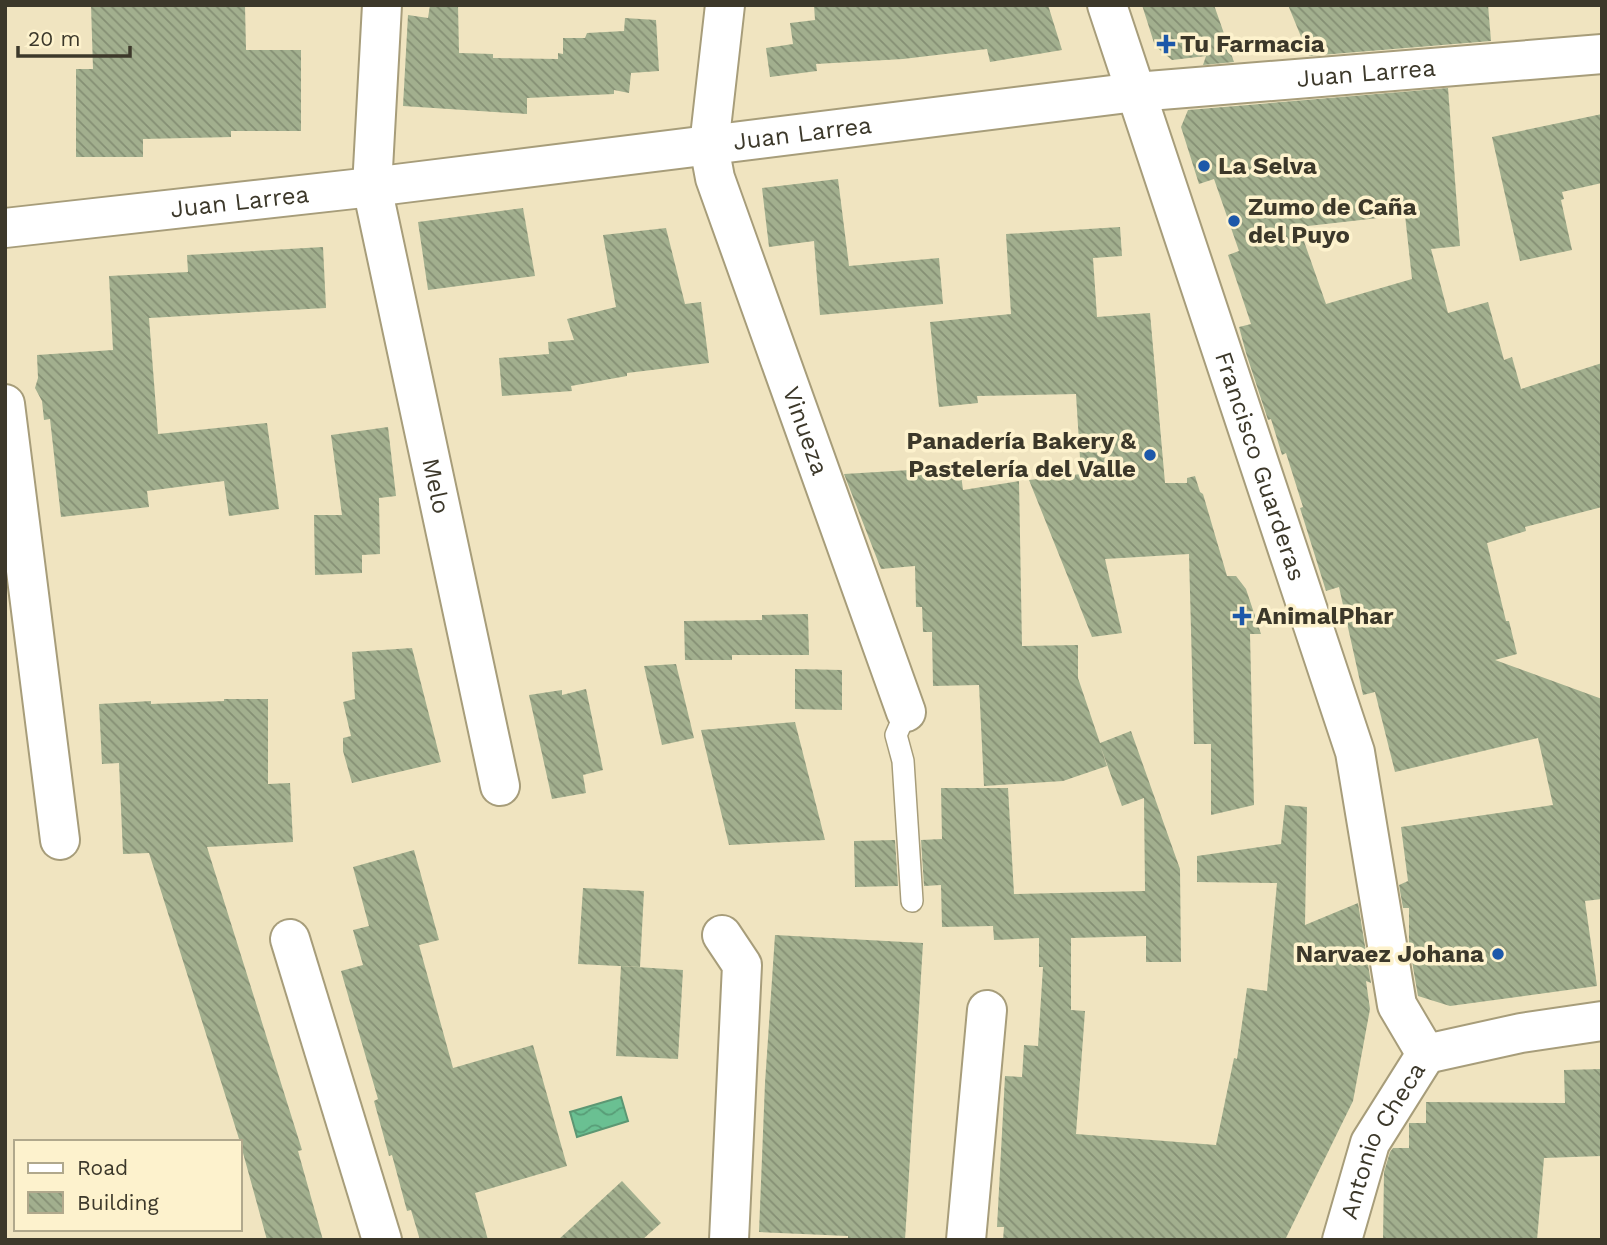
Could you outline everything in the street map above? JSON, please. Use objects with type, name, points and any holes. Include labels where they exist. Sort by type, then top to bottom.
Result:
[{"type":"street","name":"Melo","points":[[382,5],[372,187],[500,786]]},
{"type":"street","name":"Vinueza","points":[[726,5],[709,146],[715,178],[906,712]]},
{"type":"street","name":"Francisco Guarderas","points":[[1107,5],[1355,752],[1397,1005],[1426,1054]]},
{"type":"street","name":"Juan Larrea","points":[[5,229],[372,187],[1136,92],[1602,54]]},
{"type":"street","points":[[5,404],[60,840]]},
{"type":"street","points":[[722,935],[742,965],[729,1240]]},
{"type":"street","points":[[290,939],[382,1240]]},
{"type":"street","points":[[966,1240],[987,1010]]},
{"type":"street","name":"Antonio Checa","points":[[1342,1240],[1370,1143],[1426,1054],[1521,1033],[1602,1021]]},
{"type":"lane","points":[[906,712],[896,734],[903,761],[912,901]]},
{"type":"water","points":[[621,1097],[628,1121],[577,1137],[570,1112]]},
{"type":"building","points":[[91,5],[245,5],[246,50],[301,50],[301,131],[231,131],[231,137],[143,139],[143,157],[76,157],[76,69],[93,69]]},
{"type":"building","points":[[430,5],[458,5],[459,53],[493,54],[493,58],[558,59],[558,53],[563,54],[563,38],[585,38],[587,33],[624,31],[625,18],[656,20],[659,71],[631,73],[629,93],[614,90],[614,94],[527,98],[527,114],[403,106],[408,15],[428,18]]},
{"type":"building","points":[[814,5],[1048,5],[1062,50],[990,62],[987,49],[903,59],[816,64],[817,71],[770,77],[766,48],[793,44],[790,23],[815,20]]},
{"type":"building","points":[[1142,5],[1214,5],[1234,62],[1203,65],[1206,56],[1172,60],[1155,46]]},
{"type":"building","points":[[1288,5],[1488,5],[1491,41],[1309,56]]},
{"type":"building","points":[[1448,88],[1460,246],[1431,249],[1448,313],[1488,302],[1504,360],[1512,357],[1521,389],[1602,363],[1602,507],[1525,527],[1526,531],[1487,543],[1517,654],[1495,660],[1602,699],[1602,899],[1585,901],[1597,986],[1450,1006],[1418,996],[1409,944],[1409,908],[1403,908],[1399,885],[1408,881],[1401,827],[1553,805],[1538,738],[1395,772],[1375,692],[1363,695],[1339,587],[1326,591],[1286,453],[1282,455],[1246,353],[1239,327],[1251,324],[1228,255],[1239,251],[1214,179],[1199,184],[1181,127],[1188,110]],"holes":[[[1405,215],[1412,279],[1326,304],[1299,227]]]},
{"type":"building","points":[[1602,114],[1602,183],[1562,192],[1564,199],[1561,200],[1572,250],[1520,261],[1492,137]]},
{"type":"building","points":[[838,179],[849,266],[939,258],[943,304],[820,315],[814,241],[769,247],[762,188]]},
{"type":"building","points":[[523,208],[535,276],[428,290],[418,222]]},
{"type":"building","points":[[1120,227],[1122,256],[1093,258],[1097,317],[1150,313],[1165,483],[1187,483],[1187,478],[1195,476],[1203,494],[1227,576],[1236,576],[1246,589],[1261,634],[1250,634],[1254,805],[1211,815],[1211,744],[1194,744],[1189,554],[1105,559],[1122,633],[1092,637],[1029,480],[1081,474],[1076,394],[977,396],[978,403],[939,407],[930,322],[1011,314],[1006,234]]},
{"type":"building","points":[[666,228],[685,304],[701,302],[709,363],[627,373],[627,376],[571,386],[572,391],[502,396],[499,358],[549,354],[548,342],[574,340],[567,319],[616,307],[603,235]]},
{"type":"building","points":[[323,247],[326,308],[149,318],[158,434],[267,423],[279,509],[229,516],[224,481],[147,491],[149,507],[61,517],[50,419],[44,420],[42,401],[35,388],[38,378],[37,355],[113,350],[109,276],[188,272],[187,255]]},
{"type":"building","points":[[388,427],[396,496],[379,498],[380,554],[362,555],[362,573],[315,575],[314,515],[342,515],[331,435]]},
{"type":"building","points":[[960,467],[963,490],[1019,481],[1022,646],[1078,645],[1078,678],[1100,743],[1131,731],[1180,869],[1181,962],[1146,962],[1146,936],[1071,938],[1071,1010],[1085,1011],[1076,1134],[1216,1145],[1234,1058],[1237,1059],[1247,988],[1267,991],[1277,883],[1197,882],[1197,856],[1281,844],[1285,805],[1307,807],[1305,925],[1358,903],[1371,983],[1366,981],[1370,1009],[1353,1101],[1285,1240],[1003,1240],[1004,1227],[997,1227],[1005,1076],[1022,1077],[1024,1045],[1038,1046],[1043,967],[1039,967],[1039,938],[994,940],[993,926],[942,927],[941,885],[924,886],[921,840],[942,839],[941,788],[1008,788],[1014,894],[1145,891],[1144,798],[1122,806],[1100,745],[1107,766],[1063,781],[984,786],[979,685],[933,686],[932,632],[923,632],[922,607],[916,607],[915,566],[881,569],[844,474]]},
{"type":"building","points":[[808,614],[809,655],[732,655],[732,660],[685,660],[684,621],[762,620],[762,615]]},
{"type":"building","points":[[412,648],[441,762],[352,783],[343,751],[343,738],[351,736],[343,702],[355,699],[352,652]]},
{"type":"building","points":[[676,664],[694,738],[662,745],[644,666]]},
{"type":"building","points":[[795,669],[842,670],[842,710],[795,709]]},
{"type":"building","points":[[586,689],[603,770],[583,775],[586,793],[552,799],[529,695],[562,690],[562,695]]},
{"type":"building","points":[[268,699],[268,784],[290,783],[293,842],[207,847],[302,1150],[298,1151],[323,1240],[267,1240],[242,1149],[242,1140],[239,1140],[149,853],[123,854],[119,763],[102,764],[99,704]]},
{"type":"building","points":[[795,722],[825,840],[729,845],[701,730]]},
{"type":"building","points":[[895,840],[898,886],[855,887],[854,841]]},
{"type":"building","points":[[414,850],[439,940],[419,945],[453,1068],[533,1045],[567,1166],[475,1193],[488,1240],[420,1240],[411,1210],[407,1211],[392,1155],[389,1156],[374,1101],[378,1099],[341,971],[363,965],[353,930],[369,926],[353,867]]},
{"type":"building","points":[[583,888],[644,891],[640,967],[578,964]]},
{"type":"building","points":[[775,935],[923,943],[905,1240],[848,1240],[848,1236],[759,1232]]},
{"type":"building","points":[[621,966],[683,970],[678,1059],[616,1056]]},
{"type":"building","points":[[1602,1069],[1602,1156],[1544,1158],[1537,1240],[1383,1240],[1384,1172],[1390,1152],[1393,1148],[1409,1148],[1409,1123],[1426,1123],[1426,1102],[1565,1103],[1564,1070]]},
{"type":"building","points":[[622,1181],[661,1223],[642,1240],[558,1240]]},
{"type":"place","name":"Tu Farmacia","points":[[1166,44]]},
{"type":"place","name":"La Selva","points":[[1204,166]]},
{"type":"place","name":"Zumo de Caña del Puyo","points":[[1234,221]]},
{"type":"place","name":"Panadería Bakery & Pastelería del Valle","points":[[1150,455]]},
{"type":"place","name":"AnimalPhar","points":[[1242,616]]},
{"type":"place","name":"Narvaez Johana","points":[[1498,954]]}]
